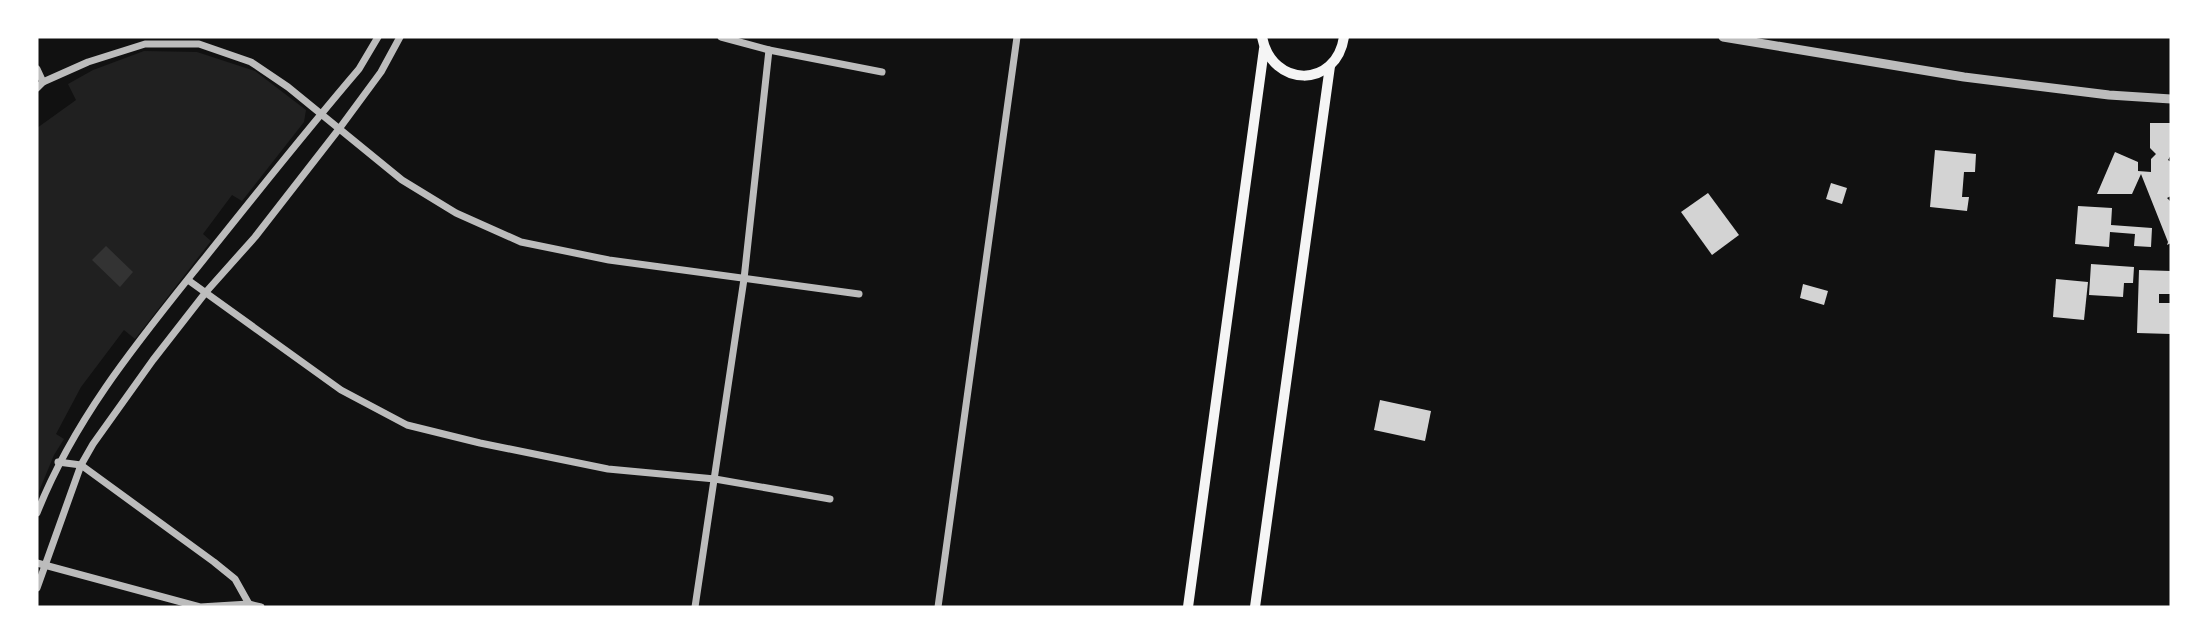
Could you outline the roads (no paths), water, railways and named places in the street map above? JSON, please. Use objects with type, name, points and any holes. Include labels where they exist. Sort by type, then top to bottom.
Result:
[{"type":"main road","points":[[1188,607],[1264,49],[1262,37]]},
{"type":"main road","points":[[1264,49],[1270,60],[1279,68],[1290,74],[1304,76],[1318,73],[1330,66],[1338,55],[1344,37]]},
{"type":"main road","points":[[1255,607],[1330,66]]},
{"type":"street","points":[[37,513],[58,462],[102,391],[321,113],[359,69],[378,37]]},
{"type":"street","points":[[37,588],[40,564],[81,465],[93,444],[206,292],[255,236],[339,129],[381,72],[400,37]]},
{"type":"street","points":[[721,37],[769,50],[882,72]]},
{"type":"street","points":[[938,607],[1017,37]]},
{"type":"street","points":[[1723,37],[1964,78],[2109,95],[2171,99]]},
{"type":"street","points":[[37,69],[40,85],[88,62],[145,44],[199,44],[251,62],[321,113],[402,180],[456,213],[521,242],[609,260],[859,294]]},
{"type":"street","points":[[695,607],[744,279],[769,50]]},
{"type":"street","points":[[188,280],[341,390],[407,425],[608,469],[715,479],[830,499]]},
{"type":"street","points":[[58,462],[81,465],[234,579],[249,604]]},
{"type":"street","points":[[40,564],[200,607],[249,604],[261,607]]}]
